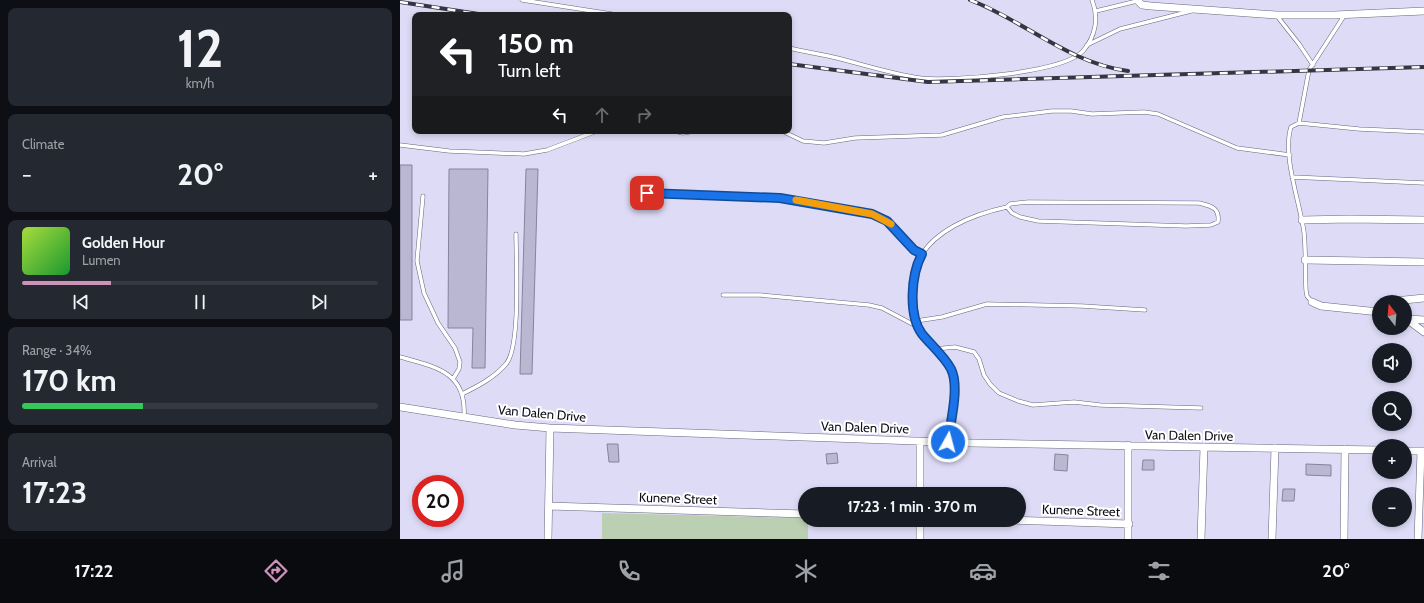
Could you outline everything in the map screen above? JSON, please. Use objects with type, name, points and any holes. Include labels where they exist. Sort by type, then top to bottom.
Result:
[{"type":"street","points":[[1137,1],[1142,5],[1151,6],[1276,15],[1344,15],[1424,12]]},
{"type":"street","points":[[1302,220],[1424,220]]},
{"type":"street","points":[[1305,260],[1424,262]]},
{"type":"street","points":[[1412,299],[1424,298]]},
{"type":"street","points":[[1312,302],[1320,306],[1372,310]]},
{"type":"street","points":[[1412,319],[1424,320]]},
{"type":"street","points":[[1412,322],[1424,332]]},
{"type":"street","name":"Van Dalen Drive","points":[[400,407],[550,428],[948,442],[1372,450]]},
{"type":"street","points":[[548,539],[550,428]]},
{"type":"street","points":[[920,441],[920,487]]},
{"type":"street","points":[[1128,445],[1128,539]]},
{"type":"street","points":[[1201,539],[1204,447]]},
{"type":"street","points":[[1272,539],[1275,448]]},
{"type":"street","points":[[1344,539],[1345,450]]},
{"type":"street","points":[[1418,539],[1422,451]]},
{"type":"street","name":"Kunene Street","points":[[549,506],[798,514]]},
{"type":"street","name":"Kunene Street","points":[[1026,521],[1129,524]]},
{"type":"street","points":[[920,527],[920,539]]},
{"type":"lane","points":[[522,0],[599,12]]},
{"type":"lane","points":[[792,49],[920,78],[952,80],[999,76],[1035,69],[1066,60],[1082,52],[1094,32],[1096,11],[1092,0]]},
{"type":"lane","points":[[1096,11],[1137,1]]},
{"type":"lane","points":[[1086,45],[1120,29],[1196,10]]},
{"type":"lane","points":[[1276,15],[1299,44],[1313,65]]},
{"type":"lane","points":[[1299,123],[1309,70],[1344,15]]},
{"type":"lane","points":[[788,134],[803,141],[824,143],[855,138],[871,139],[942,135],[1003,117],[1052,111],[1071,111],[1092,114],[1144,112],[1158,114],[1237,148],[1290,155]]},
{"type":"lane","points":[[1312,302],[1307,296],[1306,290],[1304,233],[1292,177],[1290,155],[1291,127],[1299,123],[1359,129],[1424,132]]},
{"type":"lane","points":[[400,145],[449,151],[531,154],[547,150],[590,134]]},
{"type":"lane","points":[[1292,177],[1424,183]]},
{"type":"lane","points":[[633,193],[674,193],[780,198],[872,214],[887,221],[914,250],[922,254]]},
{"type":"lane","points":[[423,196],[417,261],[424,293],[438,323],[455,348],[460,362],[459,369],[453,379]]},
{"type":"lane","points":[[948,442],[954,381],[951,370],[918,327],[913,303],[915,267],[922,254],[943,233],[953,226],[986,211],[1007,207],[1010,204],[1028,202],[1175,202],[1213,207],[1217,211],[1218,222],[1211,225],[1186,226],[1094,224],[1032,220],[1012,213],[1007,207]]},
{"type":"lane","points":[[462,394],[490,378],[506,364],[512,353],[516,312],[516,234]]},
{"type":"lane","points":[[723,295],[760,295],[869,305],[882,308],[918,327]]},
{"type":"lane","points":[[916,321],[942,317],[988,304],[1082,306],[1145,310]]},
{"type":"lane","points":[[935,349],[955,347],[974,352],[979,359],[984,375],[995,389],[1000,393],[1018,401],[1033,405],[1074,402],[1100,405],[1202,408]]},
{"type":"lane","points":[[400,357],[443,371],[458,383],[462,394],[464,417]]},
{"type":"green space","points":[[602,513],[798,518],[798,527],[808,527],[808,539],[602,539]]},
{"type":"building","points":[[400,165],[412,165],[412,320],[400,320]]},
{"type":"building","points":[[449,169],[488,169],[485,368],[472,368],[473,328],[448,328]]},
{"type":"building","points":[[526,169],[538,169],[532,374],[520,374]]},
{"type":"building","points":[[607,444],[618,444],[619,462],[609,462]]},
{"type":"building","points":[[837,453],[838,463],[827,464],[826,454]]},
{"type":"building","points":[[1055,454],[1068,455],[1067,471],[1054,470]]},
{"type":"building","points":[[1143,460],[1154,460],[1154,470],[1142,470]]},
{"type":"building","points":[[1306,464],[1331,465],[1331,476],[1306,475]]},
{"type":"building","points":[[1283,489],[1295,489],[1294,501],[1282,501]]},
{"type":"railway","points":[[970,0],[1009,19],[1066,51],[1106,67],[1128,71]]},
{"type":"railway","points":[[400,2],[465,12]]},
{"type":"railway","points":[[792,64],[928,82],[1424,67]]},
{"type":"slow traffic","points":[[796,200],[821,206],[872,214],[891,224]]},
{"type":"route","points":[[647,193],[780,198],[872,214],[887,221],[898,230],[914,250],[922,254],[915,267],[913,303],[918,327],[951,370],[954,381],[948,442]]}]
